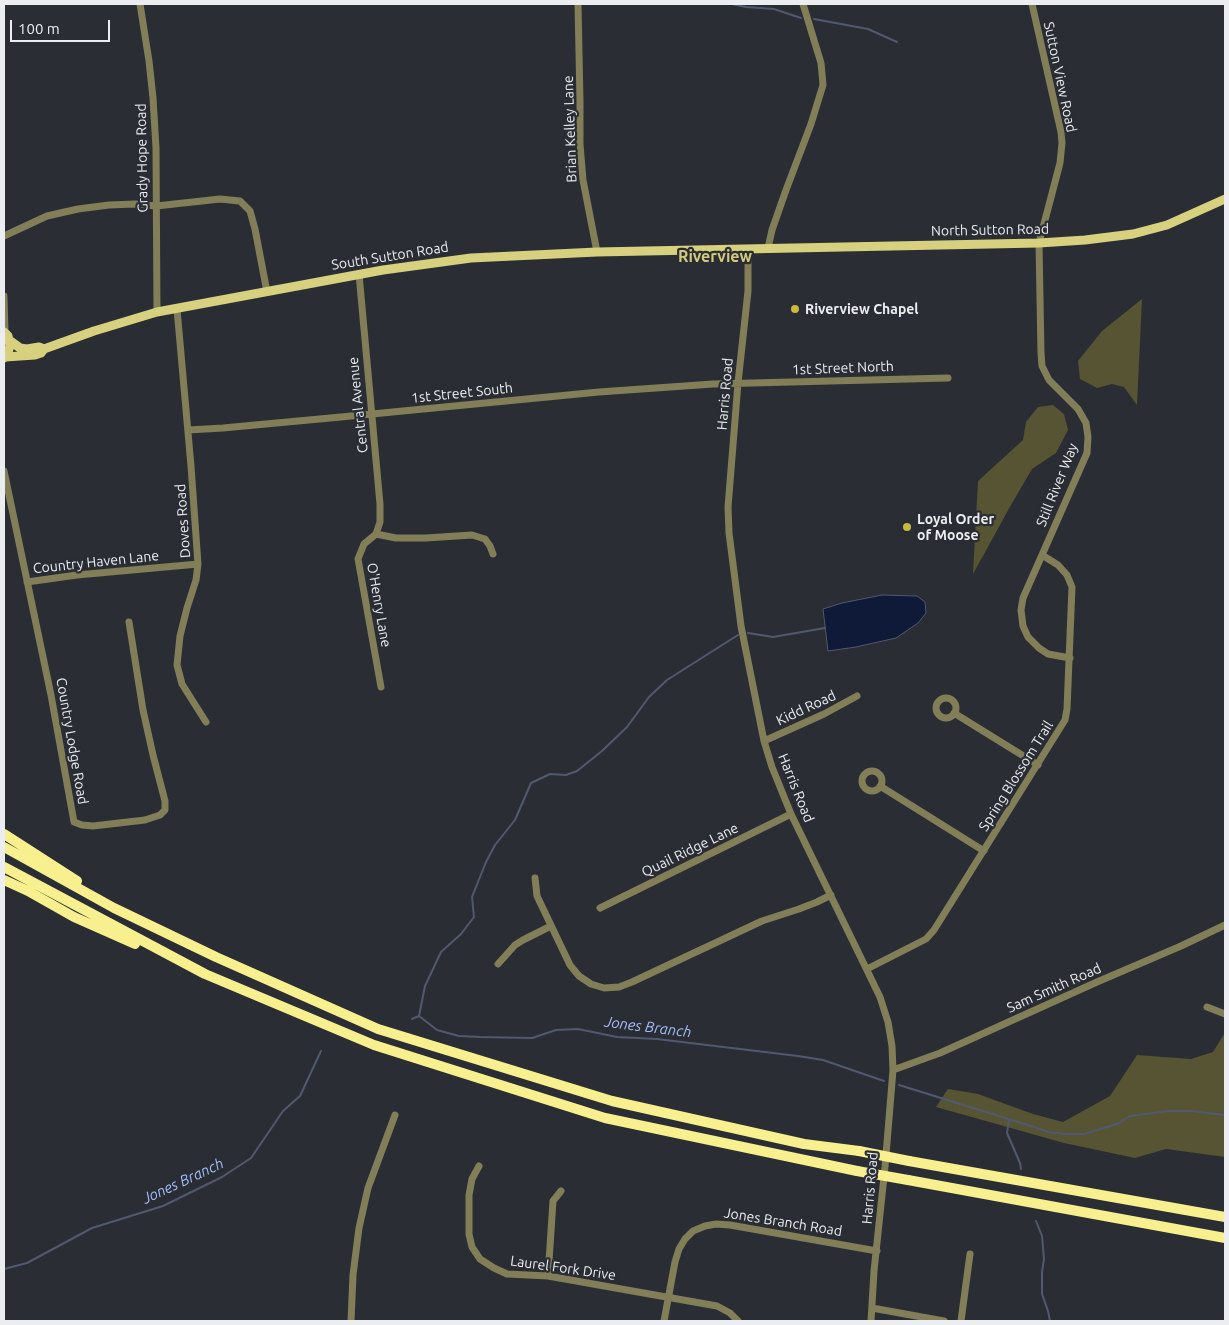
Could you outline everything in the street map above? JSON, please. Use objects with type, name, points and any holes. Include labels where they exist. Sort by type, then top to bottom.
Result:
[{"type":"highway","points":[[4,834],[65,872],[114,908]]},
{"type":"highway","points":[[4,847],[114,908],[216,957],[378,1029],[612,1101],[804,1144],[859,1151],[1225,1217]]},
{"type":"highway","points":[[4,868],[205,974]]},
{"type":"highway","points":[[4,880],[28,891],[74,918],[374,1045],[605,1118],[857,1171],[1225,1238]]},
{"type":"main road","name":"North Sutton Road","points":[[748,249],[1039,243],[1085,240],[1133,234],[1167,225],[1225,199]]},
{"type":"main road","name":"South Sutton Road","points":[[4,358],[35,355],[41,353],[44,349],[94,331],[157,312],[359,274],[472,258],[598,252],[748,249]]},
{"type":"main road","name":"South Sutton Road","points":[[6,335],[20,348],[39,347],[44,349]]},
{"type":"main road","points":[[4,358],[10,346],[6,335]]},
{"type":"street","name":"Grady Hope Road","points":[[140,4],[149,58],[156,148],[157,312]]},
{"type":"street","name":"Brian Kelley Lane","points":[[578,4],[581,162],[598,252]]},
{"type":"street","points":[[768,248],[823,85],[821,63],[803,4]]},
{"type":"street","name":"Sutton View Road","points":[[1032,4],[1062,143],[1060,163],[1039,243]]},
{"type":"street","points":[[4,236],[47,216],[78,209],[134,204],[156,206],[220,199],[240,201],[250,211],[267,292]]},
{"type":"street","name":"Still River Way","points":[[1039,243],[1042,366],[1049,380],[1078,410],[1086,424],[1088,437],[1086,453],[1023,598],[1021,610],[1022,626],[1028,637],[1038,648],[1048,654],[1070,658]]},
{"type":"street","name":"Harris Road","points":[[748,249],[748,291],[728,507],[729,533],[741,626],[764,741],[772,767],[791,814],[880,997],[888,1022],[892,1046],[893,1070],[871,1321]]},
{"type":"street","name":"Central Avenue","points":[[359,274],[380,504],[380,522],[376,534]]},
{"type":"street","points":[[4,296],[6,335]]},
{"type":"street","name":"Doves Road","points":[[177,309],[198,564],[196,580],[186,608],[180,636],[177,665],[182,684],[206,722]]},
{"type":"street","name":"1st Street North","points":[[738,384],[948,378]]},
{"type":"street","name":"1st Street South","points":[[188,430],[599,392],[738,384]]},
{"type":"street","name":"Country Lodge Road","points":[[4,471],[51,695],[74,822],[82,825],[93,826],[145,820],[160,815],[165,810],[166,801],[143,710],[128,622]]},
{"type":"street","points":[[376,534],[396,538],[472,535],[485,539],[493,554]]},
{"type":"street","name":"O'Henry Lane","points":[[376,534],[364,544],[358,560],[381,687]]},
{"type":"street","name":"Spring Blossom Trail","points":[[867,969],[926,939],[934,930],[1065,720],[1068,709],[1072,587],[1068,575],[1058,565],[1042,555]]},
{"type":"street","name":"Country Haven Lane","points":[[27,582],[78,575],[198,564]]},
{"type":"street","name":"Kidd Road","points":[[764,741],[824,714],[857,696]]},
{"type":"street","points":[[954,713],[1038,765]]},
{"type":"street","points":[[880,786],[984,851]]},
{"type":"street","name":"Quail Ridge Lane","points":[[600,908],[791,814]]},
{"type":"street","points":[[535,878],[537,896],[570,964],[579,976],[591,984],[604,988],[620,987],[762,921],[799,909],[830,895]]},
{"type":"street","name":"Sam Smith Road","points":[[893,1070],[940,1053],[1182,946],[1225,925]]},
{"type":"street","points":[[498,964],[515,945],[551,926]]},
{"type":"street","points":[[1207,1007],[1225,1014]]},
{"type":"street","points":[[351,1321],[353,1275],[359,1228],[368,1188],[395,1115]]},
{"type":"street","name":"Laurel Fork Drive","points":[[479,1166],[472,1179],[469,1194],[469,1234],[472,1247],[480,1259],[494,1268],[507,1274],[548,1276],[717,1306],[730,1313],[738,1321]]},
{"type":"street","points":[[548,1276],[553,1201],[561,1190]]},
{"type":"street","name":"Jones Branch Road","points":[[664,1321],[679,1249],[693,1231],[704,1226],[730,1224],[876,1251]]},
{"type":"street","points":[[961,1321],[970,1254]]},
{"type":"street","points":[[872,1308],[944,1321]]},
{"type":"shaded area","points":[[1142,299],[1137,405],[1124,387],[1112,384],[1097,388],[1080,379],[1078,361],[1102,331]]},
{"type":"shaded area","points":[[1053,405],[1064,414],[1068,430],[1056,453],[1032,469],[973,574],[978,481],[1023,440],[1026,422],[1038,407]]},
{"type":"shaded area","points":[[1224,1034],[1225,1157],[1166,1149],[1135,1158],[1064,1143],[936,1107],[948,1089],[978,1094],[1033,1114],[1063,1122],[1110,1096],[1137,1055],[1191,1059],[1213,1052]]},
{"type":"water","points":[[882,595],[917,596],[925,602],[926,613],[918,623],[896,638],[828,651],[823,609]]},
{"type":"waterway","points":[[732,4],[774,9],[801,18]]},
{"type":"waterway","points":[[814,19],[868,29],[897,42]]},
{"type":"waterway","points":[[748,633],[773,637],[825,628]]},
{"type":"waterway","points":[[419,1016],[425,986],[441,952],[461,934],[474,917],[472,897],[486,862],[495,845],[515,820],[531,783],[550,774],[566,775],[577,771],[602,751],[627,727],[649,697],[667,680],[738,635]]},
{"type":"waterway","name":"Jones Branch","points":[[419,1016],[437,1030],[459,1036],[532,1038],[556,1030],[578,1029],[617,1037],[657,1039],[823,1060],[884,1081]]},
{"type":"waterway","name":"Jones Branch","points":[[412,1019],[419,1016]]},
{"type":"waterway","name":"Jones Branch","points":[[4,1269],[27,1263],[92,1228],[163,1206],[222,1177],[251,1158],[283,1111],[300,1096],[321,1051]]},
{"type":"waterway","name":"Jones Branch","points":[[899,1085],[1049,1132],[1065,1134],[1084,1134],[1117,1124],[1130,1116],[1168,1111],[1191,1111],[1225,1115]]},
{"type":"waterway","points":[[1009,1120],[1007,1133],[1021,1169]]},
{"type":"waterway","points":[[1036,1221],[1042,1236],[1044,1259],[1042,1294],[1050,1321]]},
{"type":"place","name":"Riverview Chapel","points":[[795,309]]},
{"type":"place","name":"Loyal Order of Moose","points":[[907,527]]},
{"type":"district","name":"Riverview","points":[[715,257]]}]
